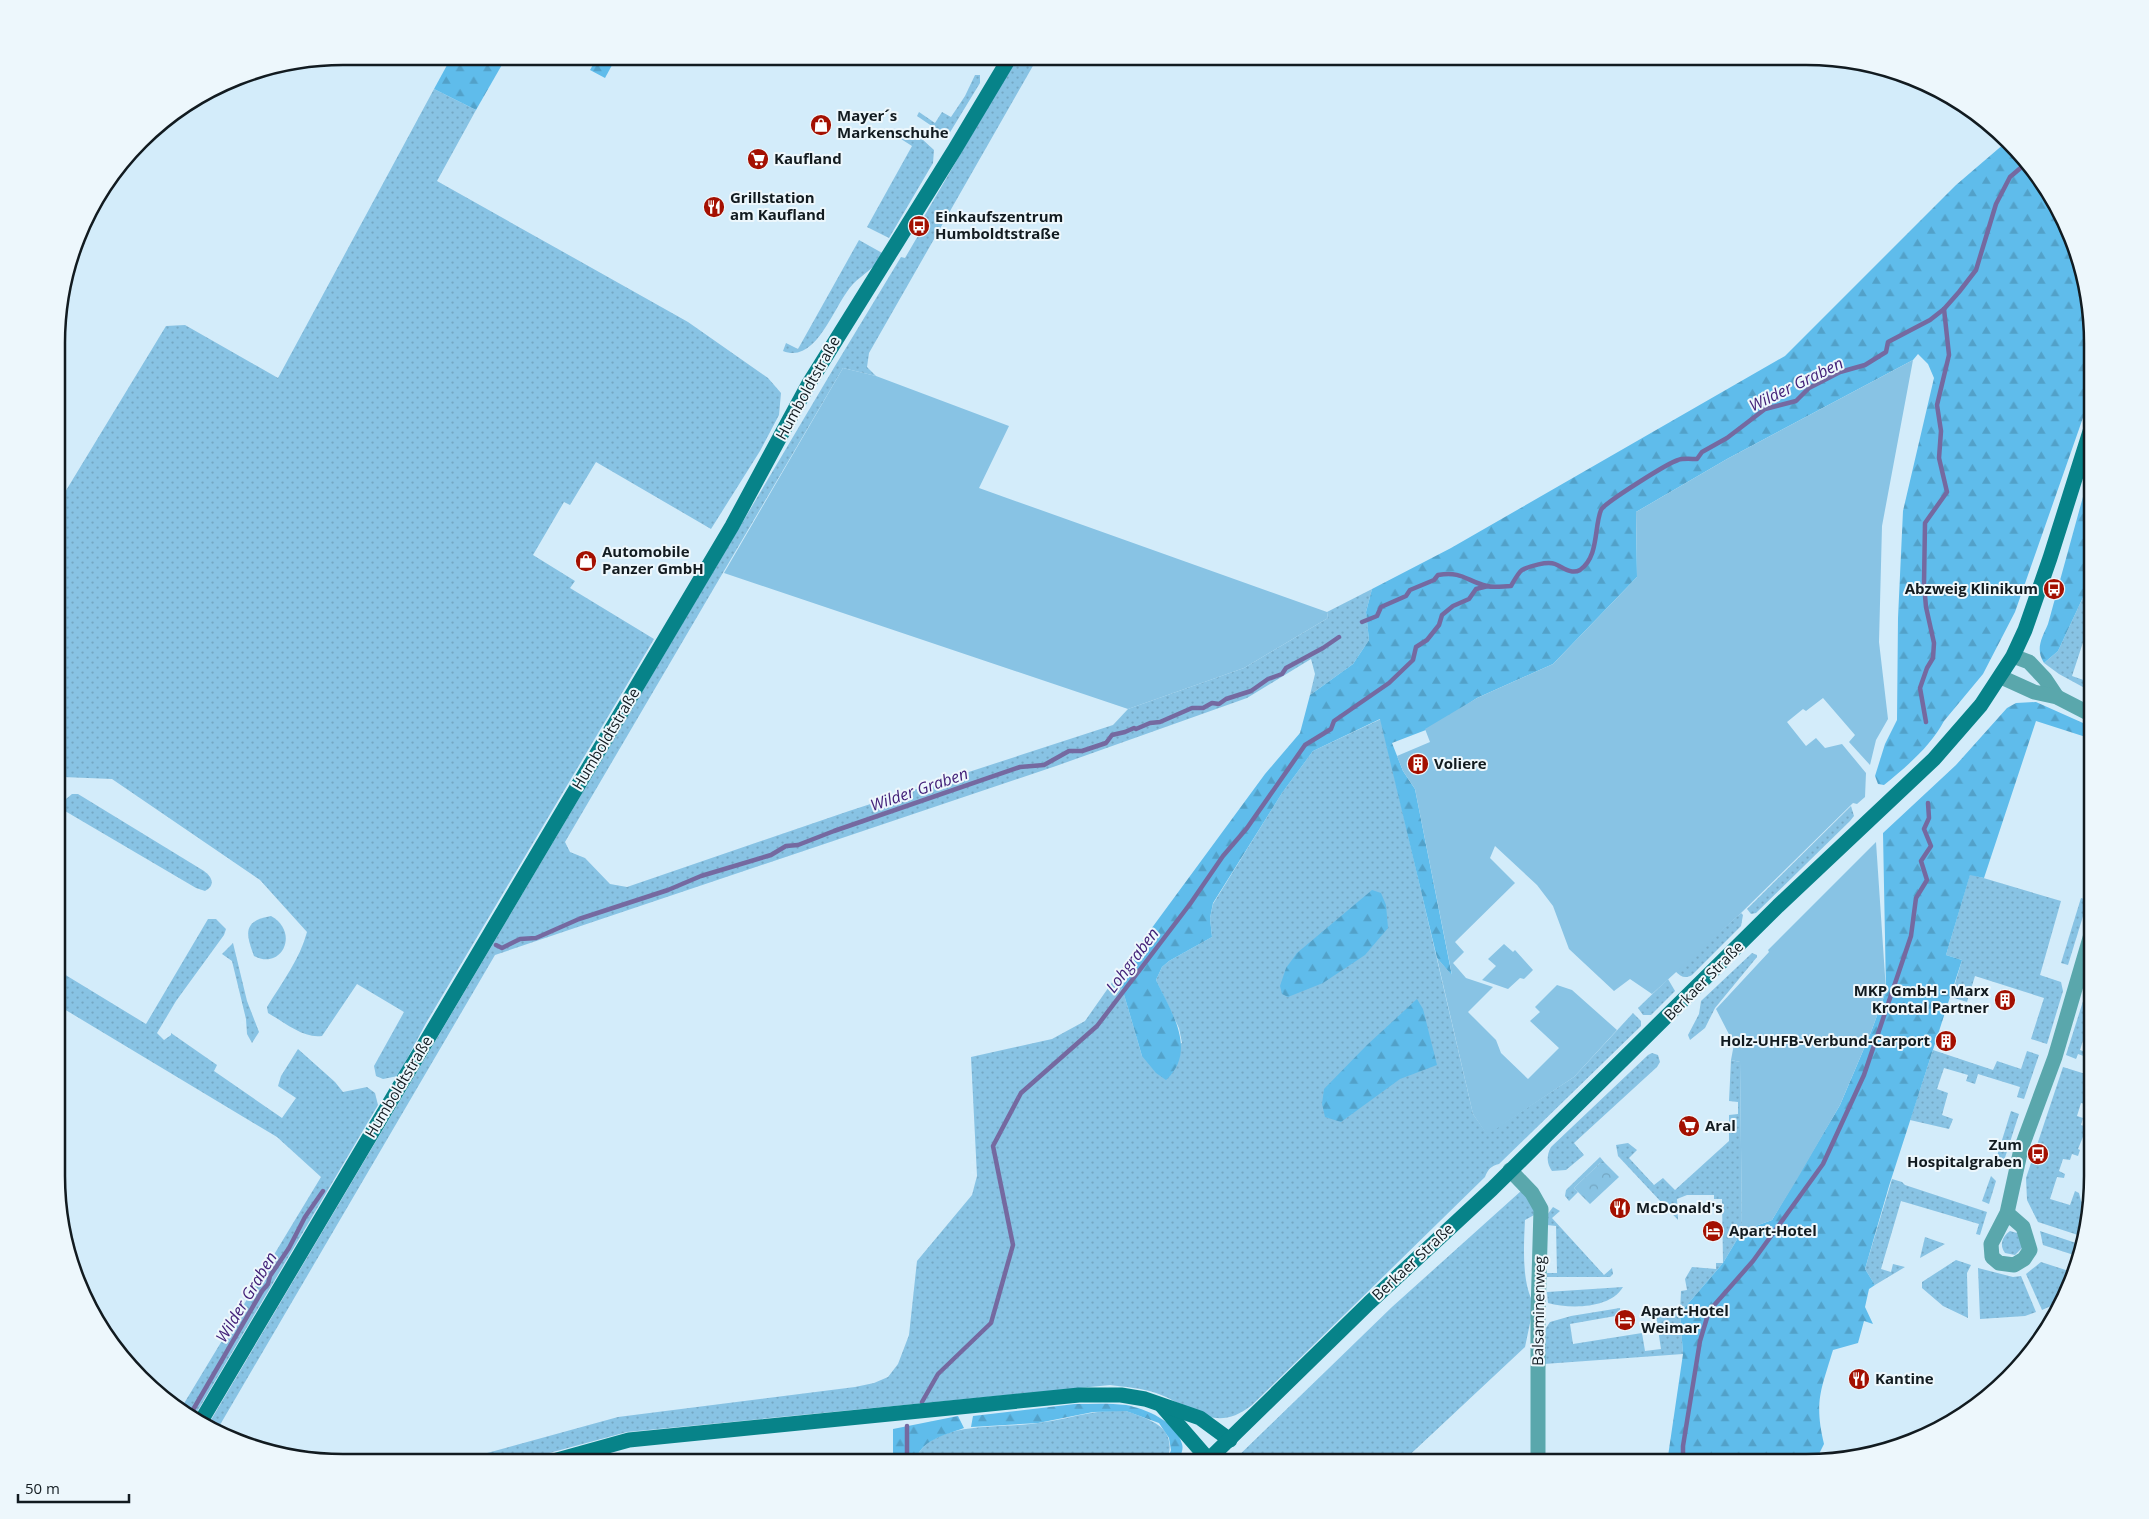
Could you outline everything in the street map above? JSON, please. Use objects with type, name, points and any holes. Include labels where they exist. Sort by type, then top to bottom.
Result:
[{"type":"street","name":"Humboldtstraße","points":[[204,1417],[732,526],[818,369],[945,166],[1005,65]]},
{"type":"street","name":"Berkaer Straße","points":[[1215,1454],[1658,1027],[1778,906],[1934,759],[1981,705],[2001,677],[2025,630],[2084,450]]},
{"type":"street","points":[[2013,656],[2029,662],[2045,678],[2056,697]]},
{"type":"street","points":[[2001,677],[2034,692],[2056,697],[2084,711]]},
{"type":"street","points":[[2007,1213],[2021,1149],[2055,1057],[2084,958]]},
{"type":"street","name":"Balsaminenweg","points":[[1510,1170],[1532,1193],[1541,1209],[1538,1313],[1538,1454]]},
{"type":"street","points":[[579,1454],[629,1440],[1080,1395],[1121,1394],[1145,1399],[1200,1418],[1230,1440]]},
{"type":"street","points":[[1162,1406],[1201,1454]]},
{"type":"green space","points":[[447,65],[502,65],[476,110],[434,89]]},
{"type":"green space","points":[[593,65],[612,65],[605,78],[590,70]]},
{"type":"green space","points":[[1012,65],[1033,65],[869,353],[867,367],[876,376],[843,368],[565,842],[570,852],[585,858],[610,884],[627,887],[849,811],[1113,725],[1128,709],[1244,668],[1328,618],[1327,612],[1372,589],[1366,612],[1369,640],[1353,664],[1310,695],[1315,674],[1311,659],[1247,698],[1056,766],[495,955],[220,1425],[211,1420],[835,366],[901,257],[905,258],[926,222],[922,220]]},
{"type":"green space","points":[[975,75],[980,75],[980,83],[949,134],[945,135],[917,116],[919,112],[935,123],[942,112],[951,117],[965,96]]},
{"type":"green space","points":[[434,89],[476,110],[437,181],[688,322],[768,378],[781,393],[779,415],[760,451],[711,529],[596,462],[570,505],[564,502],[533,555],[575,581],[570,588],[654,639],[426,1023],[398,1076],[383,1079],[376,1076],[374,1066],[404,1012],[357,984],[322,1036],[308,1035],[268,1013],[267,1007],[295,962],[307,932],[260,880],[112,779],[65,777],[65,492],[166,326],[185,325],[278,378]]},
{"type":"green space","points":[[912,134],[922,139],[934,150],[933,163],[889,238],[867,227],[912,146],[901,139],[906,135]]},
{"type":"green space","points":[[2002,145],[2027,174],[2047,204],[2063,236],[2079,289],[2084,343],[2084,415],[2015,612],[1983,674],[1944,721],[1925,748],[1884,785],[1878,784],[1875,776],[1885,744],[1897,720],[1898,618],[1903,511],[1934,378],[1928,364],[1918,354],[1913,360],[1727,459],[1636,512],[1637,577],[1553,664],[1477,698],[1431,728],[1392,743],[1403,771],[1415,789],[1452,976],[1437,958],[1380,719],[1313,751],[1282,793],[1213,903],[1210,918],[1212,937],[1169,961],[1162,967],[1156,980],[1174,1018],[1181,1044],[1180,1056],[1175,1069],[1166,1080],[1156,1073],[1142,1056],[1118,974],[1265,774],[1300,733],[1310,695],[1353,664],[1369,640],[1366,612],[1372,589],[1451,548],[1785,356],[1956,185]]},
{"type":"green space","points":[[859,240],[884,254],[881,259],[853,284],[815,341],[806,349],[795,353],[783,351],[786,343],[798,349]]},
{"type":"green space","points":[[1913,360],[1882,526],[1879,642],[1888,719],[1876,740],[1870,765],[1849,742],[1855,735],[1823,698],[1806,711],[1803,709],[1787,722],[1806,746],[1816,738],[1825,748],[1842,744],[1866,773],[1865,797],[1857,804],[1853,803],[1741,913],[1652,994],[1630,979],[1614,991],[1569,949],[1553,906],[1537,885],[1495,846],[1490,858],[1515,883],[1455,942],[1464,952],[1453,963],[1466,978],[1493,987],[1468,1012],[1496,1040],[1501,1053],[1528,1079],[1559,1048],[1530,1021],[1540,1012],[1535,1007],[1557,985],[1572,990],[1617,1030],[1574,1077],[1487,1135],[1473,1114],[1437,958],[1452,975],[1415,789],[1403,771],[1397,756],[1430,742],[1425,729],[1477,698],[1553,664],[1637,577],[1636,512],[1727,459]]},
{"type":"green space","points":[[843,368],[876,376],[1009,426],[979,488],[1327,612],[1328,618],[1244,668],[1128,709],[724,573]]},
{"type":"green space","points":[[2084,493],[2084,595],[2058,651],[2044,663],[2041,658],[2040,644],[2048,624]]},
{"type":"green space","points":[[2084,595],[2084,639],[2072,676],[2084,680],[2084,688],[2044,663],[2058,651]]},
{"type":"green space","points":[[2036,702],[2084,723],[2084,736],[2036,721],[1984,878],[1970,875],[1946,955],[1962,960],[1889,1186],[1865,1269],[1875,1285],[1869,1289],[1865,1307],[1873,1324],[1864,1321],[1858,1343],[1833,1350],[1819,1406],[1824,1444],[1819,1453],[1668,1454],[1683,1354],[1680,1313],[1723,1263],[1742,1231],[1772,1220],[1840,1105],[1886,991],[1883,833],[1956,765],[2007,708],[2016,703]]},
{"type":"green space","points":[[1381,719],[1473,1114],[1487,1134],[1574,1077],[1633,1013],[1641,1021],[1641,1026],[1499,1164],[1490,1168],[1485,1177],[1252,1405],[1239,1414],[1226,1418],[1215,1418],[1192,1410],[1156,1393],[1110,1385],[627,1432],[546,1454],[483,1454],[618,1417],[855,1387],[874,1383],[888,1377],[898,1364],[909,1335],[917,1261],[972,1195],[977,1176],[971,1057],[1052,1039],[1085,1021],[1118,974],[1142,1056],[1182,1043],[1179,1028],[1156,980],[1162,967],[1169,961],[1212,937],[1210,918],[1213,904],[1282,793],[1313,751]]},
{"type":"green space","points":[[72,794],[78,794],[204,871],[211,878],[211,886],[205,891],[196,888],[65,811],[66,799]]},
{"type":"green space","points":[[1851,806],[1854,816],[1850,821],[1756,913],[1751,914],[1747,909]]},
{"type":"green space","points":[[1876,842],[1886,991],[1840,1105],[1796,1181],[1772,1220],[1742,1231],[1740,1062],[1731,1060],[1734,1044],[1716,1009],[1769,952],[1768,950]]},
{"type":"green space","points":[[1970,874],[2061,901],[2040,975],[2061,982],[2063,991],[2047,1044],[2031,1039],[2044,998],[1975,976],[1967,1002],[1951,997],[1962,960],[1946,955]]},
{"type":"green space","points":[[1372,890],[1381,893],[1386,905],[1388,928],[1365,955],[1323,983],[1288,997],[1282,994],[1280,986],[1286,968],[1297,953]]},
{"type":"green space","points":[[2081,898],[2084,899],[2084,913],[2068,965],[2061,963]]},
{"type":"green space","points":[[1741,913],[1743,915],[1741,926],[1692,975],[1683,977],[1675,971]]},
{"type":"green space","points":[[271,916],[280,923],[285,931],[286,940],[284,948],[279,954],[273,958],[264,959],[254,956],[248,935],[251,925],[255,921]]},
{"type":"green space","points":[[208,919],[216,919],[226,929],[224,935],[176,1001],[157,1033],[164,1040],[171,1033],[217,1065],[214,1071],[282,1118],[296,1098],[278,1086],[281,1076],[298,1049],[335,1082],[343,1092],[367,1087],[375,1093],[378,1105],[197,1412],[184,1404],[321,1177],[277,1137],[65,1010],[65,975],[146,1024]]},
{"type":"green space","points":[[233,943],[247,1001],[259,1032],[252,1043],[247,1034],[246,1019],[232,961],[222,954]]},
{"type":"green space","points":[[1504,944],[1513,952],[1515,950],[1533,970],[1524,979],[1520,978],[1508,989],[1482,980],[1496,966],[1488,959]]},
{"type":"green space","points":[[1752,953],[1757,955],[1757,957],[1715,1008],[1705,1028],[1690,1040],[1688,1035],[1699,1014],[1701,1001]]},
{"type":"green space","points":[[1668,979],[1675,991],[1651,1015],[1643,1015],[1638,1008]]},
{"type":"green space","points":[[2084,998],[2084,1038],[2080,1050],[2084,1051],[2084,1056],[2078,1054],[2076,1059],[2066,1055]]},
{"type":"green space","points":[[1417,999],[1423,1009],[1437,1065],[1400,1079],[1341,1122],[1325,1117],[1322,1104],[1324,1089],[1367,1045]]},
{"type":"green space","points":[[1933,1050],[1993,1070],[1997,1061],[2021,1069],[2027,1051],[2039,1055],[2024,1099],[2017,1097],[2020,1087],[1978,1074],[1975,1084],[1966,1081],[1968,1075],[1944,1068],[1937,1089],[1948,1093],[1942,1115],[1953,1119],[1949,1129],[1910,1120]]},
{"type":"green space","points":[[1652,1053],[1658,1055],[1660,1062],[1657,1067],[1574,1143],[1584,1155],[1566,1170],[1552,1171],[1548,1160],[1551,1147]]},
{"type":"green space","points":[[1731,1060],[1740,1062],[1742,1231],[1723,1263],[1722,1199],[1714,1199],[1714,1195],[1687,1195],[1677,1199],[1678,1220],[1618,1156],[1616,1145],[1628,1143],[1637,1150],[1629,1158],[1654,1185],[1663,1178],[1675,1190],[1729,1141],[1729,1115],[1738,1114],[1738,1102],[1729,1101]]},
{"type":"green space","points":[[2063,1067],[2084,1074],[2084,1104],[2081,1103],[2077,1116],[2083,1118],[2081,1125],[2084,1126],[2084,1134],[2078,1149],[2080,1150],[2078,1156],[2072,1154],[2070,1160],[2063,1159],[2059,1171],[2065,1174],[2064,1178],[2057,1177],[2050,1199],[2070,1205],[2075,1191],[2079,1193],[2083,1202],[2078,1235],[2038,1222],[2027,1200],[2026,1178]]},
{"type":"green space","points":[[2011,1111],[2019,1114],[2002,1167],[1993,1169]]},
{"type":"green space","points":[[1600,1157],[1605,1163],[1600,1163],[1574,1188],[1578,1192],[1569,1201],[1565,1196],[1566,1190]]},
{"type":"green space","points":[[1600,1163],[1605,1163],[1619,1177],[1590,1204],[1574,1188]]},
{"type":"green space","points":[[1991,1176],[1996,1181],[1989,1204],[1982,1201]]},
{"type":"green space","points":[[1892,1179],[1987,1212],[1980,1235],[1976,1234],[1979,1224],[1901,1201],[1881,1269],[1891,1272],[1893,1264],[1905,1267],[1875,1285],[1865,1269]]},
{"type":"green space","points":[[1521,1191],[1525,1191],[1536,1214],[1525,1220],[1525,1274],[1534,1304],[1525,1347],[1411,1454],[1240,1454],[1392,1307]]},
{"type":"green space","points":[[1553,1207],[1560,1211],[1552,1218],[1604,1275],[1612,1268],[1613,1274],[1610,1277],[1547,1277],[1547,1273],[1557,1273],[1556,1226],[1547,1225],[1547,1215]]},
{"type":"green space","points":[[2010,1231],[2017,1233],[2023,1247],[2015,1255],[2005,1253],[2002,1247],[2003,1238]]},
{"type":"green space","points":[[2040,1231],[2076,1243],[2073,1255],[2043,1245]]},
{"type":"green space","points":[[1925,1237],[1945,1244],[1920,1258]]},
{"type":"green space","points":[[1956,1260],[1971,1265],[1967,1273],[1968,1318],[1943,1306],[1922,1288],[1922,1282]]},
{"type":"green space","points":[[2041,1262],[2067,1270],[2052,1306],[2042,1310],[2026,1274]]},
{"type":"green space","points":[[1716,1263],[1723,1263],[1680,1313],[1681,1291],[1687,1290],[1685,1279],[1692,1267],[1716,1269]]},
{"type":"green space","points":[[1978,1268],[2013,1277],[2021,1276],[2036,1312],[2025,1316],[1980,1319]]},
{"type":"green space","points":[[1623,1287],[1609,1300],[1589,1306],[1567,1306],[1548,1303],[1547,1292]]},
{"type":"green space","points":[[1620,1308],[1621,1315],[1570,1324],[1573,1344],[1642,1333],[1645,1351],[1661,1349],[1656,1316],[1680,1313],[1683,1354],[1544,1364],[1546,1328],[1550,1322],[1571,1316]]},
{"type":"green space","points":[[1075,1404],[1126,1405],[1151,1413],[1167,1423],[1179,1436],[1182,1451],[1181,1454],[1170,1454],[1169,1438],[1159,1423],[1126,1411],[1093,1412],[1038,1423],[971,1427],[973,1416]]},
{"type":"green space","points":[[1108,1411],[1126,1411],[1154,1422],[1166,1433],[1169,1441],[1169,1454],[919,1454],[922,1448],[935,1439],[951,1432],[1023,1425]]},
{"type":"green space","points":[[958,1416],[964,1428],[934,1439],[918,1454],[893,1454],[893,1429]]},
{"type":"waterway","name":"Wilder Graben","points":[[1362,622],[1377,616],[1381,607],[1406,596],[1410,590],[1434,580],[1438,575],[1459,575],[1480,584],[1496,587],[1511,586],[1522,570],[1538,564],[1552,563],[1573,572],[1580,570],[1590,558],[1593,550],[1601,510],[1613,500],[1637,483],[1678,460],[1697,459],[1702,452],[1727,438],[1765,409],[1796,401],[1809,388],[1840,372],[1865,365],[1886,352],[1888,342],[1930,320],[1944,309],[1976,270],[1996,204],[2010,177],[2021,167]]},
{"type":"waterway","points":[[1926,722],[1920,688],[1927,668],[1933,658],[1934,643],[1926,607],[1924,584],[1925,523],[1947,492],[1939,458],[1941,431],[1937,405],[1949,355],[1944,309]]},
{"type":"waterway","name":"Lohgraben","points":[[922,1402],[938,1374],[991,1323],[1013,1245],[993,1146],[1021,1093],[1097,1026],[1190,904],[1223,856],[1247,828],[1305,745],[1331,729],[1334,721],[1389,683],[1413,660],[1416,647],[1427,640],[1439,625],[1442,615],[1453,606],[1469,599],[1476,589],[1488,586]]},
{"type":"waterway","name":"Wilder Graben","points":[[496,945],[502,948],[520,939],[536,938],[579,919],[668,890],[701,876],[771,855],[786,846],[798,845],[1020,767],[1044,765],[1069,751],[1082,751],[1106,743],[1112,735],[1136,729],[1150,723],[1160,722],[1192,708],[1203,708],[1212,703],[1219,704],[1226,699],[1251,691],[1268,679],[1282,674],[1286,668],[1339,637]]},
{"type":"waterway","points":[[1683,1454],[1700,1341],[1709,1311],[1753,1261],[1823,1164],[1864,1075],[1911,936],[1916,898],[1927,880],[1921,861],[1931,846],[1924,829],[1929,818],[1928,803]]},
{"type":"waterway","name":"Wilder Graben","points":[[193,1410],[262,1291],[268,1284],[270,1276],[289,1248],[305,1217],[323,1191]]},
{"type":"waterway","name":"Lohgraben","points":[[907,1426],[907,1454]]},
{"type":"place","name":"Mayer´s Markenschuhe","points":[[821,125]]},
{"type":"place","name":"Kaufland","points":[[758,159]]},
{"type":"place","name":"Grillstation am Kaufland","points":[[714,207]]},
{"type":"place","name":"Einkaufszentrum Humboldtstraße","points":[[919,226]]},
{"type":"place","name":"Automobile Panzer GmbH","points":[[586,561]]},
{"type":"place","name":"Abzweig Klinikum","points":[[2054,589]]},
{"type":"place","name":"Voliere","points":[[1418,764]]},
{"type":"place","name":"MKP GmbH - Marx Krontal Partner","points":[[2005,1000]]},
{"type":"place","name":"Holz-UHFB-Verbund-Carport","points":[[1946,1041]]},
{"type":"place","name":"Aral","points":[[1689,1126]]},
{"type":"place","name":"Zum Hospitalgraben","points":[[2038,1154]]},
{"type":"place","name":"McDonald's","points":[[1620,1208]]},
{"type":"place","name":"Apart-Hotel","points":[[1713,1231]]},
{"type":"place","name":"Apart-Hotel Weimar","points":[[1625,1320]]},
{"type":"place","name":"Kantine","points":[[1859,1379]]}]
